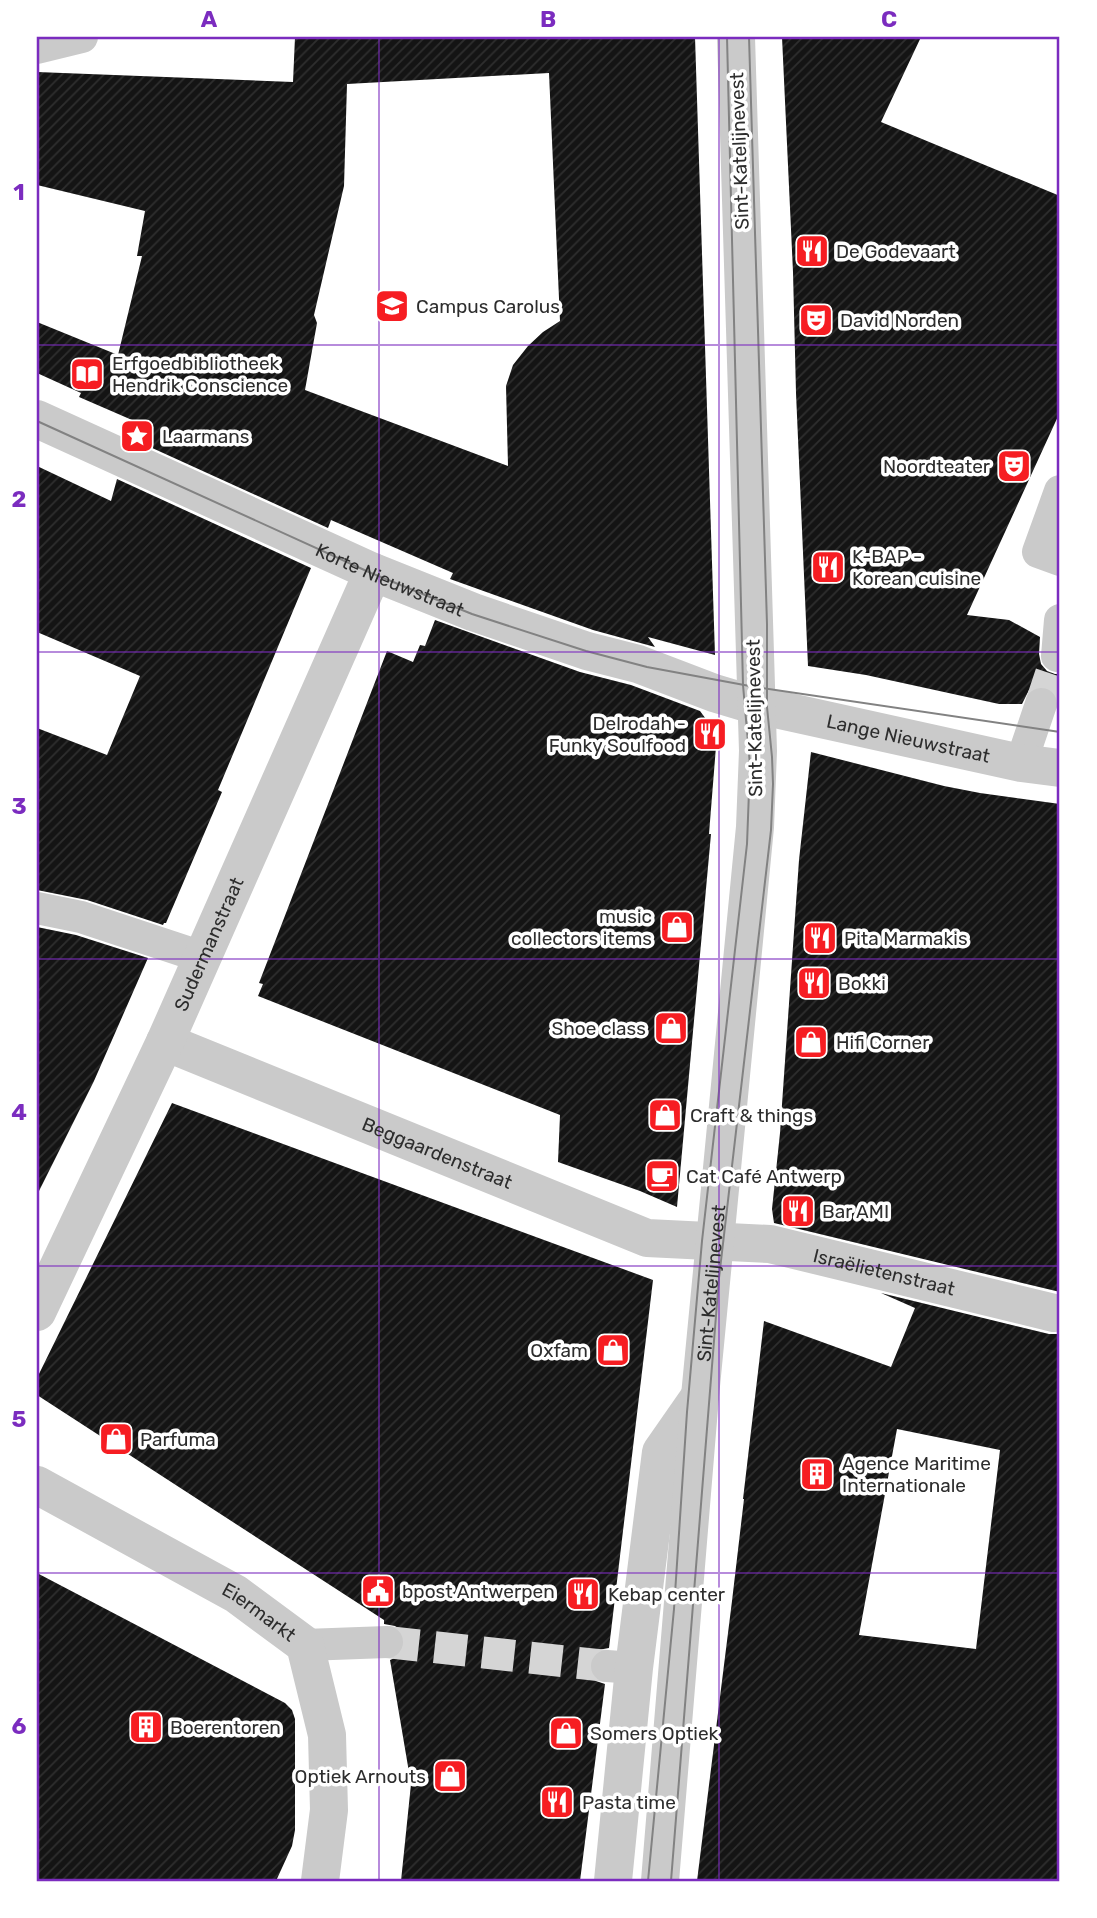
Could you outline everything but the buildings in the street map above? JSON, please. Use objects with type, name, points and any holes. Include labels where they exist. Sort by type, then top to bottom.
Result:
[{"type":"street","points":[[37,48],[82,37]]},
{"type":"street","name":"Sint-Katelijnevest","points":[[660,1881],[700,1396],[755,827],[758,751],[736,37]]},
{"type":"street","name":"Korte Nieuwstraat","points":[[37,419],[373,572],[473,612],[587,651],[638,664],[714,693],[756,705]]},
{"type":"street","points":[[1060,491],[1038,552],[1060,560]]},
{"type":"street","name":"Sudermanstraat","points":[[37,1312],[165,1042],[373,572]]},
{"type":"street","points":[[1057,656],[1060,620]]},
{"type":"street","name":"Lange Nieuwstraat","points":[[756,705],[1021,763],[1060,768]]},
{"type":"street","points":[[1021,763],[1041,705]]},
{"type":"street","points":[[37,908],[81,916],[202,957]]},
{"type":"street","name":"Beggaardenstraat","points":[[165,1042],[647,1238],[715,1242]]},
{"type":"street","name":"Israëlietenstraat","points":[[715,1242],[770,1244],[1054,1313]]},
{"type":"street","name":"Sint-Katelijnevest","points":[[613,1881],[620,1667],[661,1452],[700,1396]]},
{"type":"street","name":"Eiermarkt","points":[[37,1485],[236,1594],[305,1645],[327,1735],[329,1810],[320,1881]]},
{"type":"street","points":[[305,1645],[387,1642]]},
{"type":"tunnel","points":[[1041,704],[1057,656]]},
{"type":"tunnel","points":[[387,1642],[607,1666]]},
{"type":"tram line","points":[[648,1881],[674,1609],[702,1241],[747,844],[750,765],[743,685],[727,37]]},
{"type":"tram line","points":[[671,1881],[719,1278],[771,830],[773,784],[767,707],[767,624],[749,37]]},
{"type":"tram line","points":[[37,421],[371,573],[472,614],[586,651],[647,667],[755,687],[1060,732]]},
{"type":"place","name":"De Godevaart","points":[[812,251]]},
{"type":"place","name":"Campus Carolus","points":[[392,306]]},
{"type":"place","name":"David Norden","points":[[816,320]]},
{"type":"place","name":"Erfgoedbibliotheek Hendrik Conscience","points":[[87,374]]},
{"type":"place","name":"Laarmans","points":[[137,436]]},
{"type":"place","name":"Noordteater","points":[[1014,466]]},
{"type":"place","name":"K-BAP - Korean cuisine","points":[[828,567]]},
{"type":"place","name":"Delrodah - Funky Soulfood","points":[[710,734]]},
{"type":"place","name":"music collectors items","points":[[677,927]]},
{"type":"place","name":"Pita Marmakis","points":[[820,938]]},
{"type":"place","name":"Bokki","points":[[814,983]]},
{"type":"place","name":"Shoe class","points":[[671,1028]]},
{"type":"place","name":"Hifi Corner","points":[[811,1042]]},
{"type":"place","name":"Craft & things","points":[[665,1115]]},
{"type":"place","name":"Cat Café Antwerp","points":[[662,1176]]},
{"type":"place","name":"Bar AMI","points":[[798,1211]]},
{"type":"place","name":"Oxfam","points":[[613,1350]]},
{"type":"place","name":"Parfuma","points":[[116,1439]]},
{"type":"place","name":"Agence Maritime Internationale","points":[[817,1474]]},
{"type":"place","name":"bpost Antwerpen","points":[[378,1591]]},
{"type":"place","name":"Kebap center","points":[[583,1594]]},
{"type":"place","name":"Boerentoren","points":[[146,1727]]},
{"type":"place","name":"Somers Optiek","points":[[566,1733]]},
{"type":"place","name":"Optiek Arnouts","points":[[450,1776]]},
{"type":"place","name":"Pasta time","points":[[557,1802]]}]
